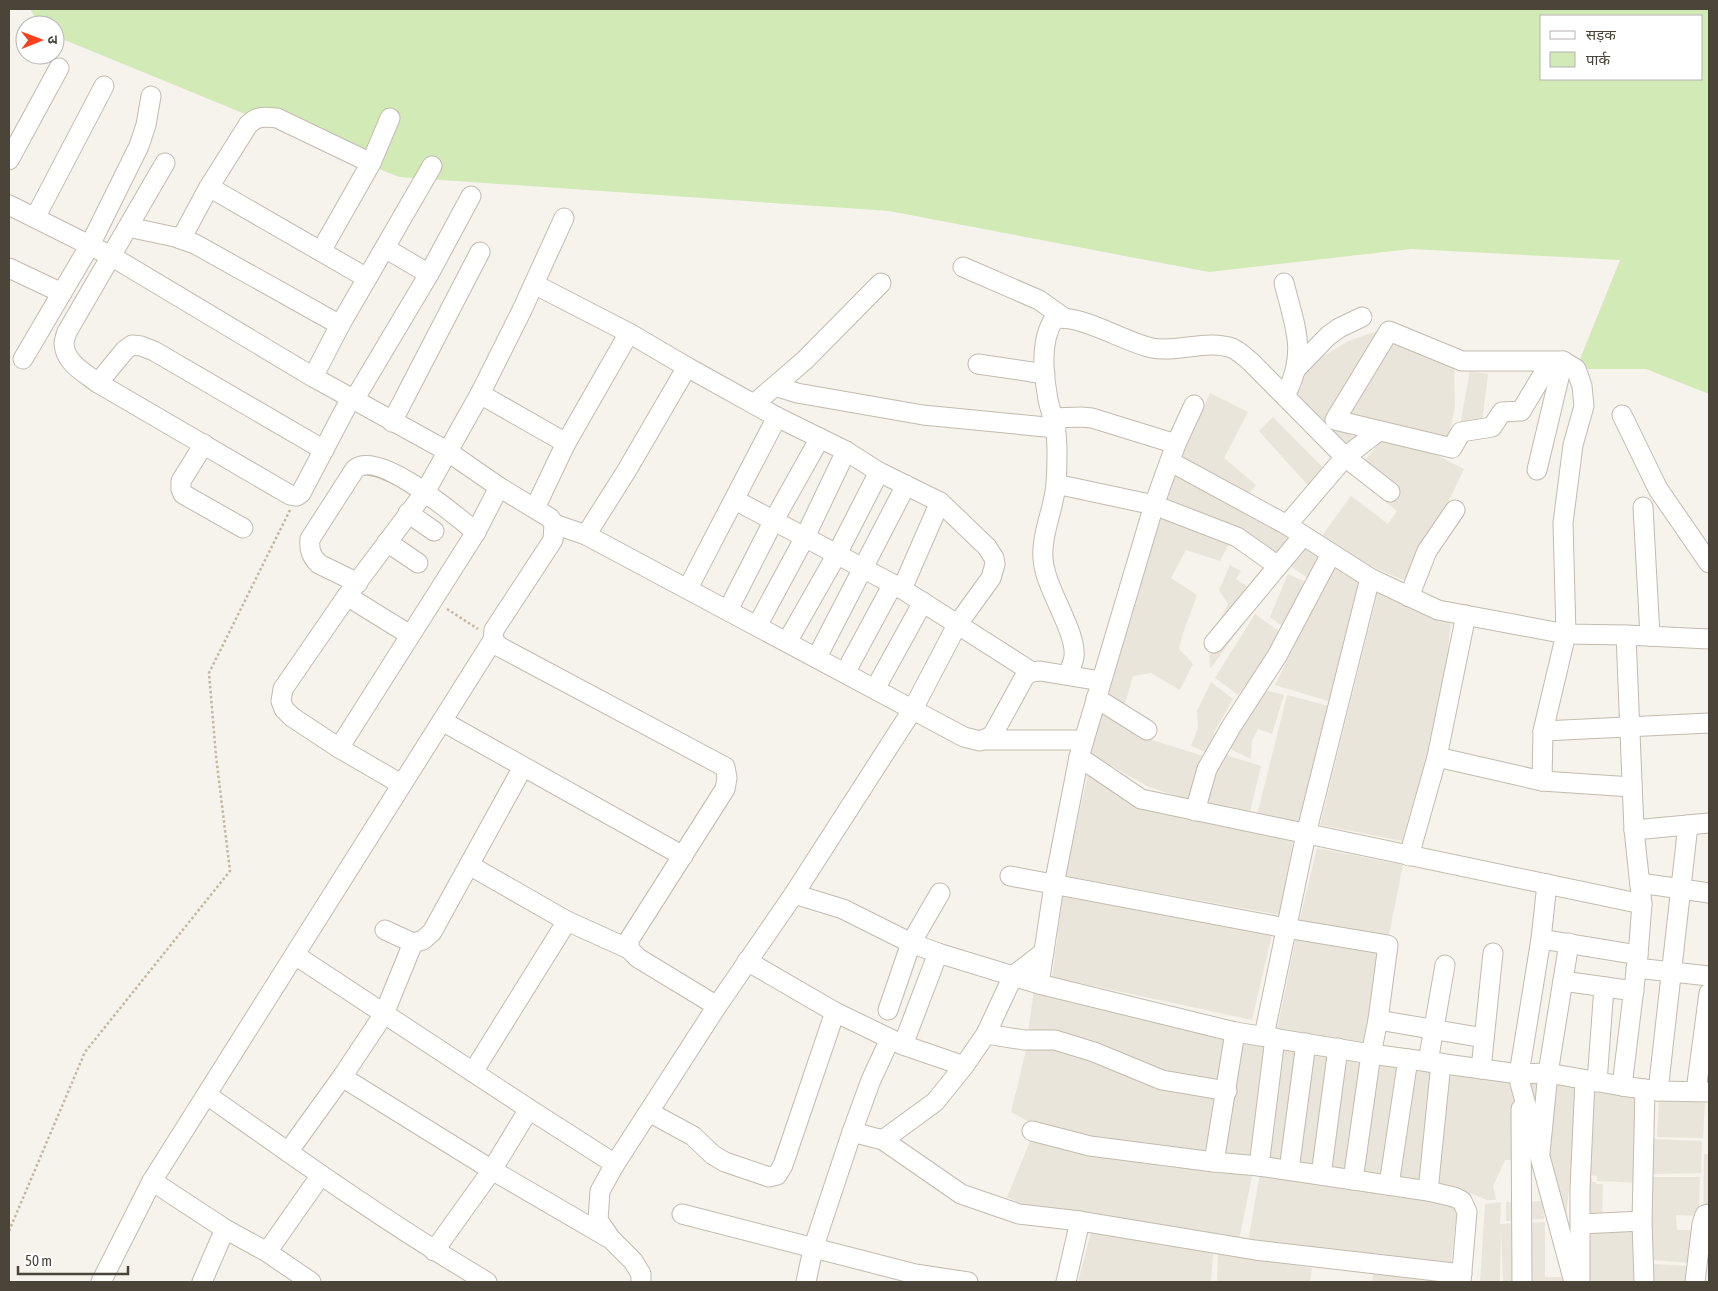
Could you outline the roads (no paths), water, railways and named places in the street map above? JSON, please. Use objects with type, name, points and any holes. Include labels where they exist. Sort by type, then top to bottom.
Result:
[{"type":"street","points":[[9,160],[59,68]]},
{"type":"street","points":[[36,218],[104,86]]},
{"type":"street","points":[[23,359],[90,246],[139,146],[152,96]]},
{"type":"street","points":[[181,239],[209,187],[248,125],[254,119],[263,117],[277,118],[371,163]]},
{"type":"street","points":[[322,251],[371,163],[390,118]]},
{"type":"street","points":[[165,163],[66,332],[64,344],[68,357],[74,365],[98,382],[290,495],[297,496],[301,493],[324,450],[355,401],[471,196]]},
{"type":"street","points":[[313,377],[340,326],[432,166]]},
{"type":"street","points":[[209,187],[368,278]]},
{"type":"street","points":[[9,204],[111,256],[313,377],[447,451],[499,487],[550,518],[554,524],[553,540],[494,630],[493,640],[152,1181],[101,1282]]},
{"type":"street","points":[[402,784],[339,748],[292,717],[284,709],[281,701],[283,689],[352,590],[424,492],[480,394],[564,218]]},
{"type":"street","points":[[128,228],[181,239],[195,244],[340,326]]},
{"type":"street","points":[[385,248],[428,274]]},
{"type":"street","points":[[387,419],[480,252]]},
{"type":"street","points":[[963,267],[1039,300],[1063,317],[1152,348],[1165,350],[1194,346],[1219,346],[1233,349],[1251,362],[1345,457],[1390,492]]},
{"type":"street","points":[[9,268],[62,293]]},
{"type":"street","points":[[754,404],[804,360],[881,283]]},
{"type":"street","points":[[534,284],[629,333],[777,417],[846,451],[879,472],[940,502],[987,547],[996,564],[991,578],[957,625],[913,709],[794,894],[717,1006],[615,1164],[600,1191],[598,1220],[611,1239],[633,1261],[642,1274],[642,1282]]},
{"type":"street","points":[[1284,284],[1297,337],[1299,354],[1292,383],[1285,396]]},
{"type":"street","points":[[1063,317],[1054,318],[1049,326],[1046,341],[1045,374],[1047,394],[1054,423],[1056,484],[1043,546],[1043,559],[1046,576],[1072,643],[1074,657],[1068,675]]},
{"type":"street","points":[[1296,369],[1328,336],[1362,317]]},
{"type":"street","points":[[1542,782],[1543,731],[1566,634],[1563,523],[1573,445],[1584,406],[1582,386],[1576,369],[1557,361],[1462,360],[1389,331],[1335,420],[1452,448],[1461,432],[1492,427],[1502,412],[1521,412],[1557,361]]},
{"type":"street","points":[[535,508],[566,443],[629,333]]},
{"type":"street","points":[[98,382],[132,344],[141,346],[154,351],[324,450]]},
{"type":"street","points":[[1537,470],[1557,361]]},
{"type":"street","points":[[978,364],[1045,374]]},
{"type":"street","points":[[586,535],[627,470],[687,367]]},
{"type":"street","points":[[775,386],[806,395],[923,416],[1054,423],[1081,417],[1092,418],[1174,453],[1370,578],[1438,610],[1566,634],[1709,639]]},
{"type":"street","points":[[480,394],[566,443]]},
{"type":"street","points":[[1039,984],[1054,885],[1081,748],[1154,506],[1194,405]]},
{"type":"street","points":[[1622,415],[1658,489],[1709,563]]},
{"type":"street","points":[[688,588],[777,417]]},
{"type":"street","points":[[1287,525],[1345,457],[1379,431]]},
{"type":"street","points":[[728,610],[774,520],[820,438]]},
{"type":"street","points":[[204,444],[181,481],[183,494],[243,528]]},
{"type":"street","points":[[757,626],[805,537],[846,451]]},
{"type":"street","points":[[410,635],[319,564],[309,551],[310,539],[355,469],[369,464],[382,467],[424,492],[476,532]]},
{"type":"street","points":[[787,642],[879,472]]},
{"type":"street","points":[[1056,484],[1154,506],[1237,537],[1278,566]]},
{"type":"street","points":[[817,657],[906,485]]},
{"type":"street","points":[[339,748],[476,532],[499,487]]},
{"type":"street","points":[[735,500],[898,586],[1032,672]]},
{"type":"street","points":[[845,673],[898,586],[940,502]]},
{"type":"street","points":[[1643,507],[1650,636]]},
{"type":"street","points":[[1409,597],[1426,551],[1455,510]]},
{"type":"street","points":[[408,514],[434,532]]},
{"type":"street","points":[[554,524],[586,535],[964,737],[980,741],[1081,748],[1142,799],[1642,904]]},
{"type":"street","points":[[1214,642],[1303,536]]},
{"type":"street","points":[[387,542],[418,563]]},
{"type":"street","points":[[1196,811],[1208,769],[1231,727],[1277,656],[1331,554]]},
{"type":"street","points":[[1259,1166],[1270,1037],[1286,928],[1306,834],[1370,578]]},
{"type":"street","points":[[875,689],[922,602]]},
{"type":"street","points":[[1409,856],[1437,757],[1466,616]]},
{"type":"street","points":[[1622,1086],[1634,991],[1642,904],[1634,830],[1626,635]]},
{"type":"street","points":[[493,640],[500,647],[725,767],[727,778],[725,789],[629,940],[629,949]]},
{"type":"street","points":[[985,740],[992,736],[1025,676],[1032,672],[1040,671],[1068,675],[1098,689],[1147,730]]},
{"type":"street","points":[[442,721],[683,856]]},
{"type":"street","points":[[1543,731],[1709,723]]},
{"type":"street","points":[[1437,757],[1542,782],[1632,786]]},
{"type":"street","points":[[385,930],[413,943],[423,940],[432,932],[522,767]]},
{"type":"street","points":[[1634,830],[1709,823]]},
{"type":"street","points":[[1644,1282],[1642,1221],[1651,1090],[1672,972],[1688,825]]},
{"type":"street","points":[[469,865],[567,921],[629,949],[638,958],[717,1006]]},
{"type":"street","points":[[1010,876],[1286,928],[1388,945],[1353,1180]]},
{"type":"street","points":[[1640,883],[1709,893]]},
{"type":"street","points":[[1519,1074],[1541,939],[1547,884]]},
{"type":"street","points":[[888,1010],[911,943],[940,893]]},
{"type":"street","points":[[794,894],[843,909],[911,943],[938,953],[1039,984],[1235,1032],[1371,1054],[1519,1074],[1548,1073],[1651,1090],[1703,1092],[1709,994]]},
{"type":"street","points":[[472,1072],[567,921]]},
{"type":"street","points":[[1541,939],[1569,943],[1672,972],[1709,976]]},
{"type":"street","points":[[288,1152],[384,1014],[413,943]]},
{"type":"street","points":[[1540,1154],[1548,1073],[1569,943]]},
{"type":"street","points":[[883,1140],[935,1102],[964,1066],[986,1034],[1013,976],[1044,952]]},
{"type":"street","points":[[1481,1069],[1493,952]]},
{"type":"street","points":[[813,1280],[813,1249],[871,1080],[896,1042],[938,953]]},
{"type":"street","points":[[295,955],[615,1164]]},
{"type":"street","points":[[747,961],[835,1012],[896,1042],[964,1066]]},
{"type":"street","points":[[1428,1191],[1434,1029],[1444,965]]},
{"type":"street","points":[[1563,981],[1634,991]]},
{"type":"street","points":[[1580,1282],[1580,1189],[1591,1081],[1604,986]]},
{"type":"street","points":[[649,1112],[693,1136],[710,1152],[725,1162],[769,1177],[777,1175],[783,1165],[835,1012]]},
{"type":"street","points":[[1378,1020],[1484,1038]]},
{"type":"street","points":[[1214,1162],[1227,1091],[1235,1032]]},
{"type":"street","points":[[986,1034],[1024,1040],[1055,1040],[1094,1052],[1162,1080],[1227,1091]]},
{"type":"street","points":[[1289,1170],[1306,1043]]},
{"type":"street","points":[[1321,1175],[1338,1048]]},
{"type":"street","points":[[1389,1185],[1408,1059]]},
{"type":"street","points":[[342,1077],[492,1170],[611,1239]]},
{"type":"street","points":[[1522,1282],[1520,1083],[1574,1282]]},
{"type":"street","points":[[206,1095],[434,1251],[487,1282]]},
{"type":"street","points":[[434,1251],[492,1170],[529,1109]]},
{"type":"street","points":[[852,1132],[883,1140],[961,1194],[1019,1214],[1080,1221],[1255,1250],[1462,1278],[1467,1212],[1462,1201],[1454,1197],[1428,1191],[1289,1170],[1090,1146],[1032,1131]]},
{"type":"street","points":[[266,1252],[321,1175]]},
{"type":"street","points":[[152,1181],[225,1230],[266,1252],[311,1282]]},
{"type":"street","points":[[682,1214],[813,1249],[908,1278],[956,1281]]},
{"type":"street","points":[[1695,1282],[1702,1224],[1705,1215],[1709,1214]]},
{"type":"street","points":[[1066,1282],[1080,1221]]},
{"type":"street","points":[[1581,1224],[1642,1221]]},
{"type":"street","points":[[202,1282],[225,1230]]}]
